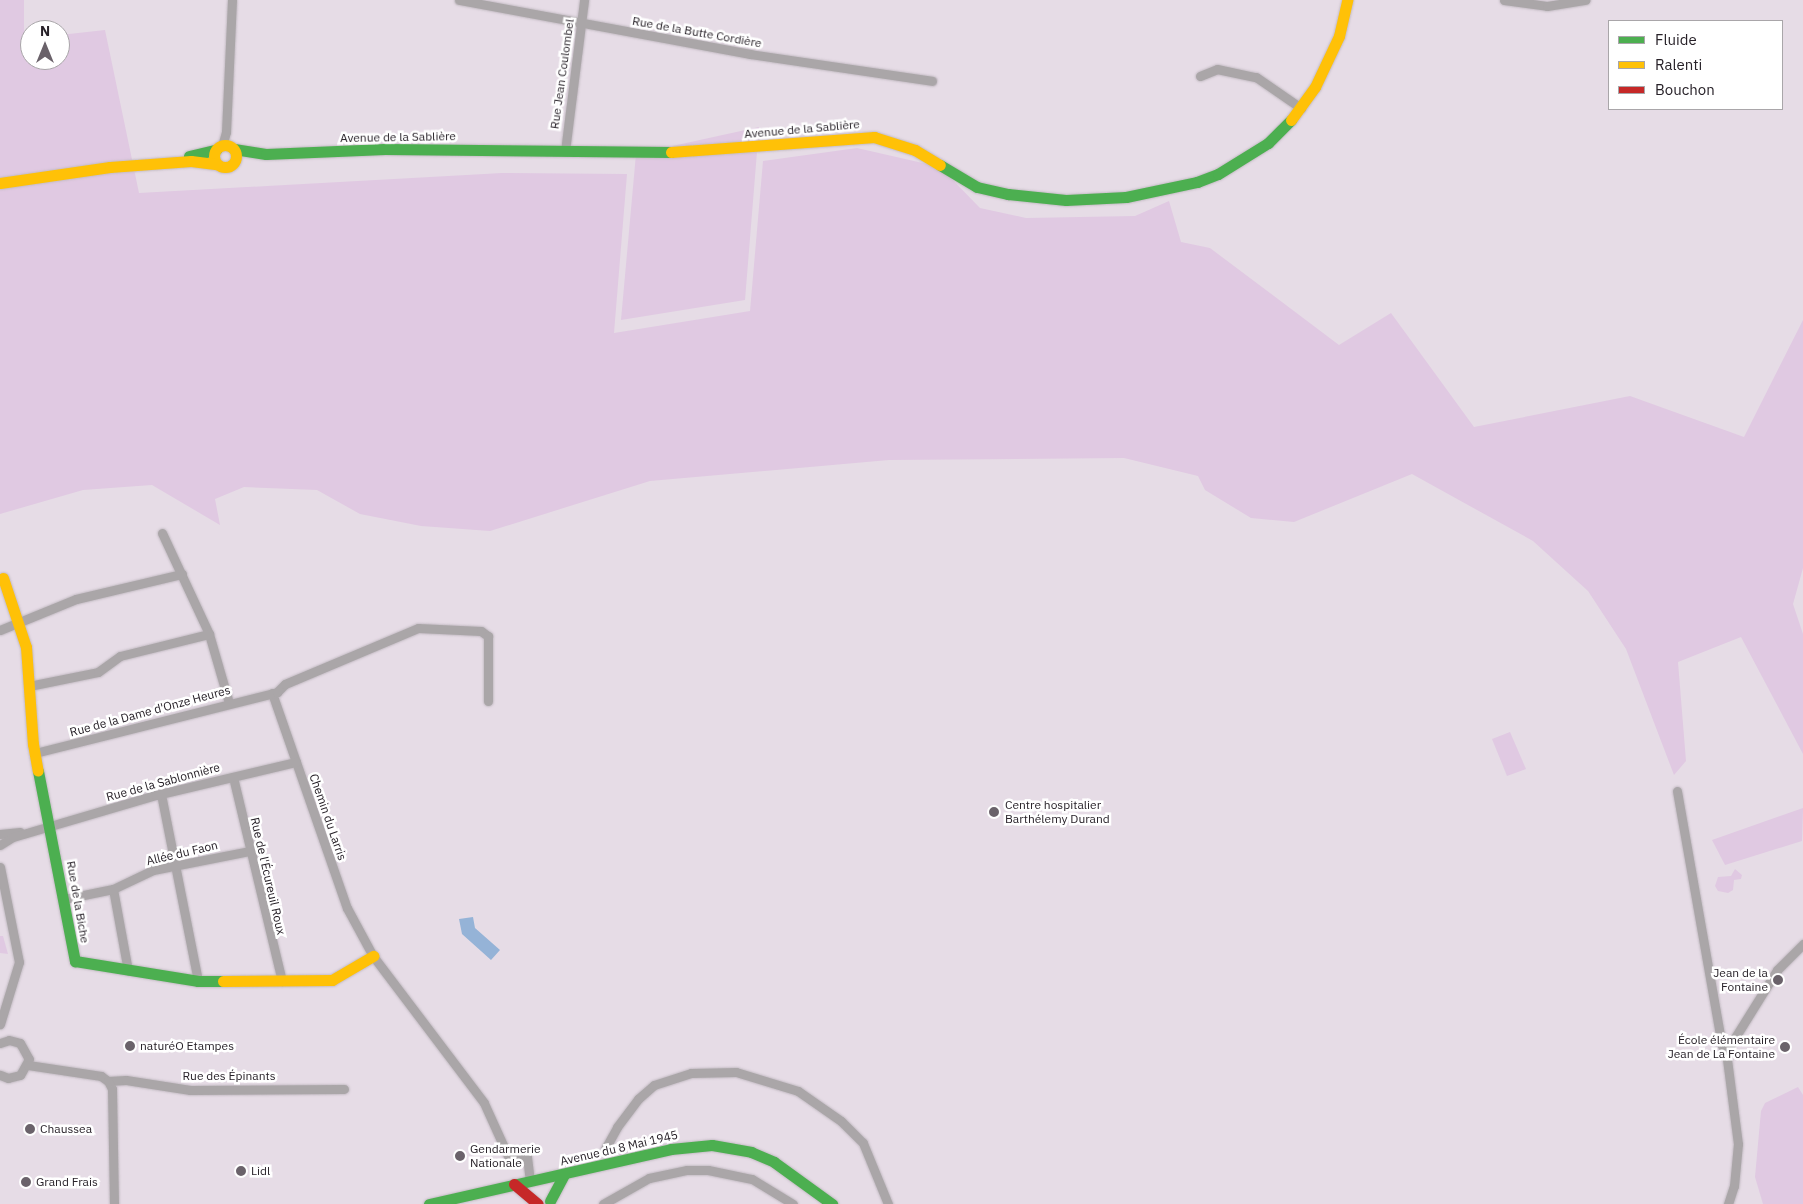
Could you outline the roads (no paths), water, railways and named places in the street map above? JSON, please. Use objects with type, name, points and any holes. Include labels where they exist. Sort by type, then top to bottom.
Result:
[{"type":"main road","name":"Avenue de la Sablière","points":[[225,148],[266,154],[385,149],[674,152],[874,137],[915,150],[977,187],[1008,194],[1099,199],[1166,190],[1218,174],[1268,143],[1301,108],[1329,62],[1347,0]]},
{"type":"main road","points":[[225,148],[235,162]]},
{"type":"main road","points":[[217,164],[225,148]]},
{"type":"main road","points":[[0,176],[78,163],[190,156],[225,148]]},
{"type":"main road","name":"Avenue de la Sablière","points":[[0,184],[110,167],[191,161],[227,167],[235,162],[266,154]]},
{"type":"main road","name":"Rue de la Biche","points":[[3,578],[20,622],[29,686],[35,753],[75,962],[198,981],[332,980],[373,956]]},
{"type":"main road","name":"Avenue du 8 Mai 1945","points":[[429,1204],[671,1149],[730,1147],[774,1162],[832,1204]]},
{"type":"main road","points":[[533,1181],[551,1203],[564,1174]]},
{"type":"main road","points":[[533,1181],[534,1200]]},
{"type":"main road","points":[[514,1184],[534,1200]]},
{"type":"street","points":[[225,148],[232,0]]},
{"type":"street","name":"Rue de la Butte Cordière","points":[[460,0],[750,54],[932,81]]},
{"type":"street","name":"Rue Jean Coulombel","points":[[565,151],[584,0]]},
{"type":"street","points":[[1504,0],[1547,6],[1586,0]]},
{"type":"street","points":[[1200,76],[1217,69],[1256,77],[1301,108]]},
{"type":"street","points":[[162,533],[209,634],[229,703]]},
{"type":"street","points":[[0,630],[76,599],[182,574]]},
{"type":"street","points":[[272,693],[286,684],[418,628],[481,632],[488,636],[488,701]]},
{"type":"street","points":[[29,686],[98,672],[120,656],[209,634]]},
{"type":"street","name":"Rue de la Dame d'Onze Heures","points":[[35,753],[272,693]]},
{"type":"street","name":"Chemin du Larris","points":[[272,693],[344,902],[373,956],[484,1103],[508,1156],[527,1157],[533,1181]]},
{"type":"street","name":"Rue de la Sablonnière","points":[[38,831],[161,794],[296,762]]},
{"type":"street","name":"Rue de l'Écureuil Roux","points":[[233,777],[282,981]]},
{"type":"street","points":[[1677,791],[1722,1045],[1726,1052],[1738,1144],[1734,1186],[1728,1204]]},
{"type":"street","points":[[161,794],[198,981]]},
{"type":"street","points":[[0,834],[38,831]]},
{"type":"street","points":[[0,845],[13,837],[38,831]]},
{"type":"street","name":"Allée du Faon","points":[[64,899],[113,889],[153,870],[250,851]]},
{"type":"street","points":[[0,868],[1,884],[19,962],[0,1025],[1,1042],[15,1041],[25,1047],[28,1065],[14,1077],[0,1075]]},
{"type":"street","points":[[113,889],[128,971]]},
{"type":"street","points":[[1726,1052],[1777,970],[1803,944]]},
{"type":"street","name":"Rue des Épinants","points":[[28,1065],[101,1076],[108,1081],[126,1080],[190,1090],[344,1089]]},
{"type":"street","points":[[604,1150],[617,1126],[638,1099],[654,1085],[691,1073],[736,1072],[798,1091],[840,1121],[863,1143],[888,1204]]},
{"type":"street","points":[[108,1081],[112,1089],[114,1204]]},
{"type":"street","points":[[603,1204],[650,1178],[694,1170],[728,1172],[752,1179],[793,1204]]},
{"type":"water","points":[[473,917],[475,928],[500,950],[491,960],[462,934],[459,919]]},
{"type":"place","name":"Centre hospitalier Barthélemy Durand","points":[[994,812]]},
{"type":"place","name":"Jean de la Fontaine","points":[[1778,980]]},
{"type":"place","name":"naturéO Etampes","points":[[130,1046]]},
{"type":"place","name":"École élémentaire Jean de La Fontaine","points":[[1785,1047]]},
{"type":"place","name":"Chaussea","points":[[30,1129]]},
{"type":"place","name":"Gendarmerie Nationale","points":[[460,1156]]},
{"type":"place","name":"Lidl","points":[[241,1171]]},
{"type":"place","name":"Grand Frais","points":[[26,1182]]}]
